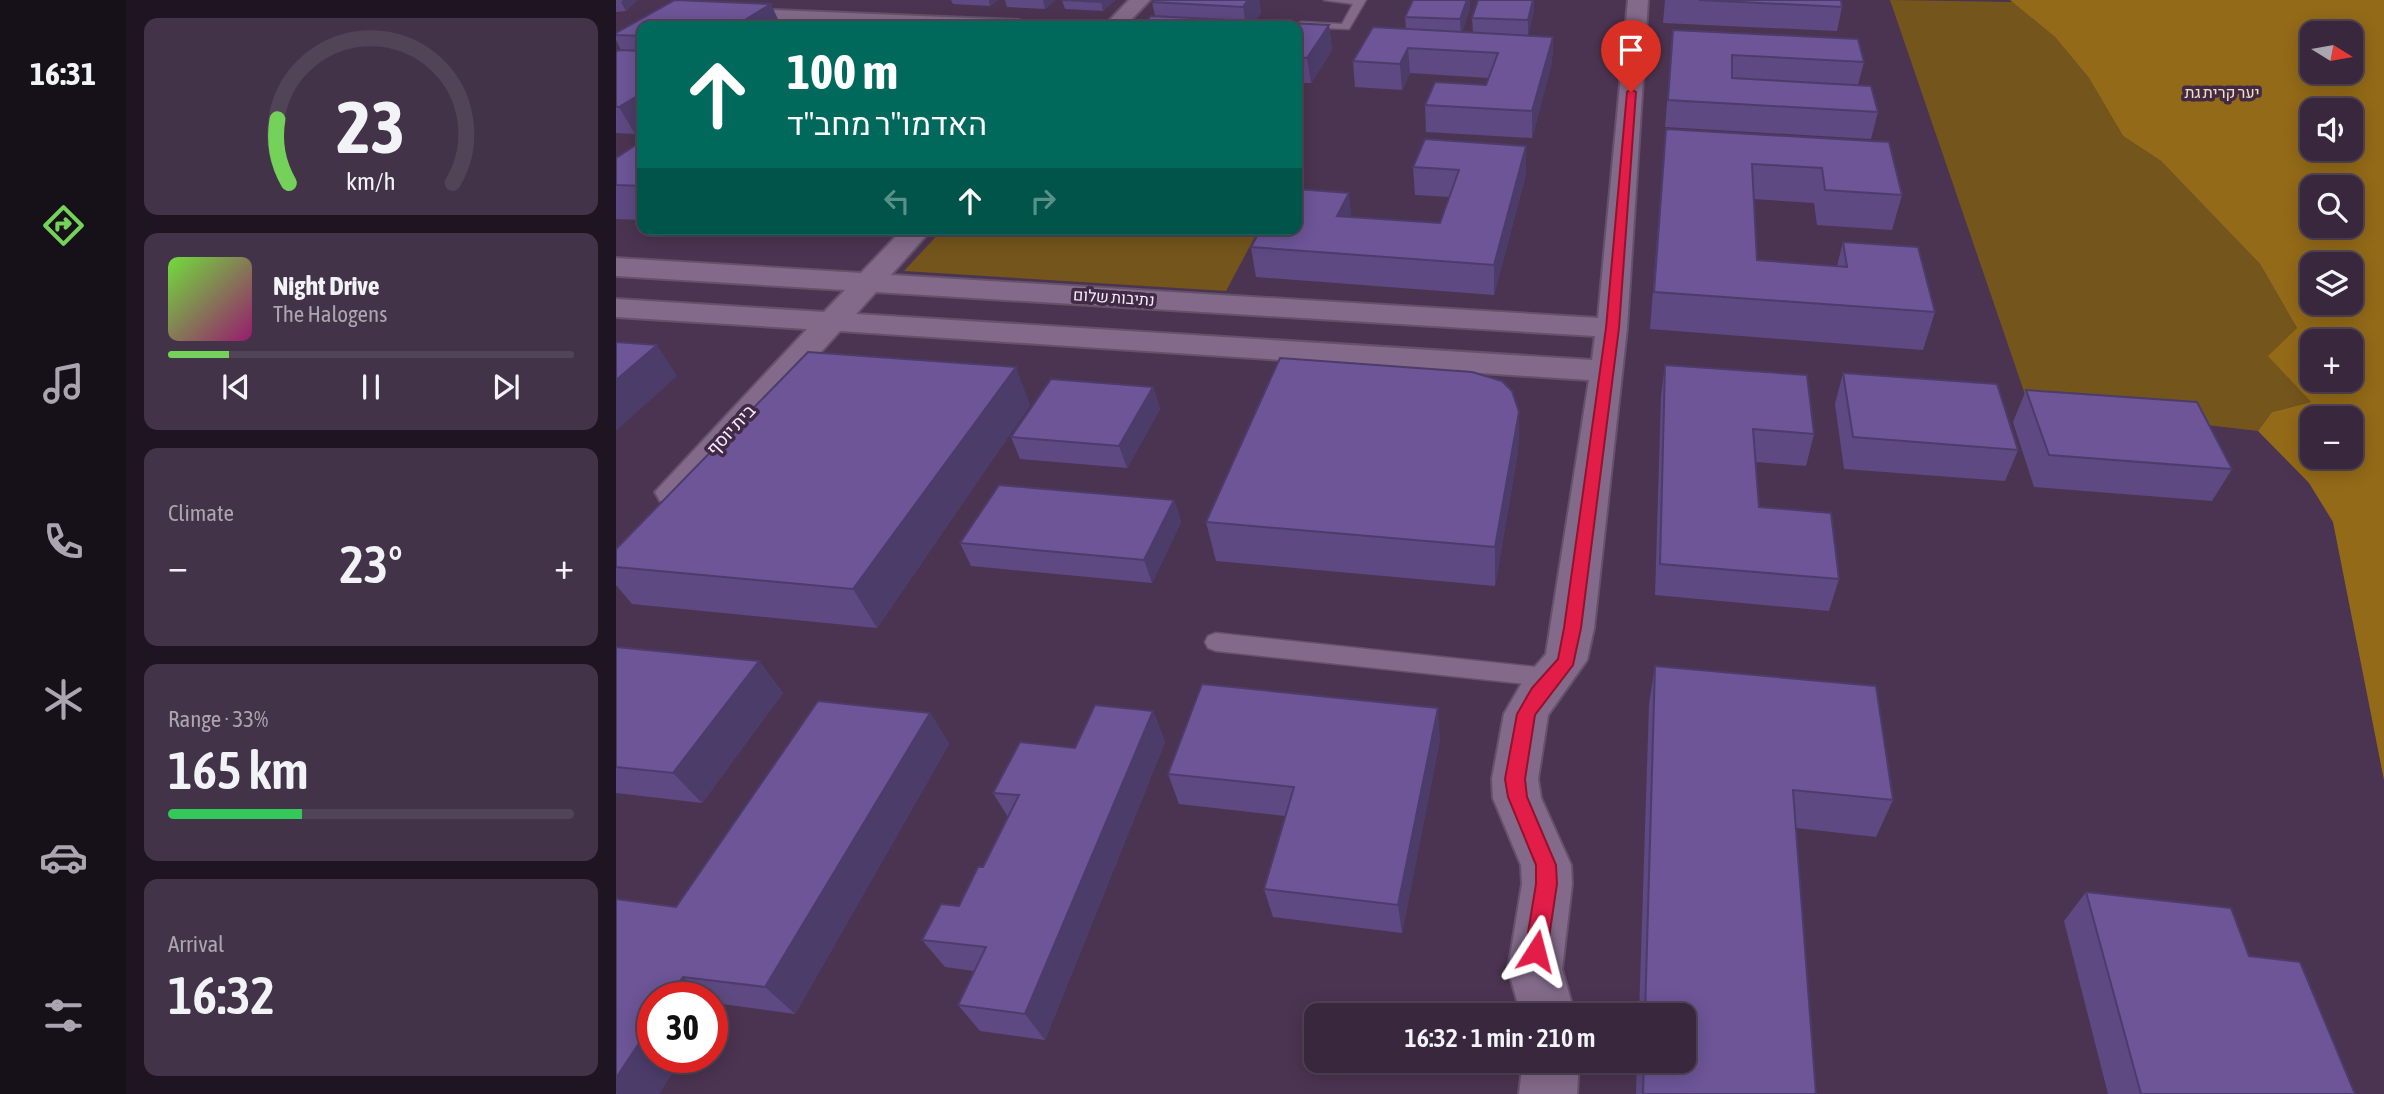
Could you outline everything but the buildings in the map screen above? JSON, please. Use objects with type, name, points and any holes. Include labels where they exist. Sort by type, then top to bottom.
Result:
[{"type":"street","points":[[839,21],[869,0]]},
{"type":"street","points":[[1119,21],[1140,0]]},
{"type":"street","points":[[1545,1003],[1535,969],[1547,884],[1546,865],[1517,797],[1515,779],[1526,714],[1538,693],[1554,678],[1566,660],[1573,628],[1612,328],[1638,0]]},
{"type":"street","points":[[705,13],[810,21]]},
{"type":"street","name":"בית יוסף","points":[[661,523],[666,502],[674,492],[912,235]]},
{"type":"street","name":"נתיבות שלום","points":[[616,267],[1612,328]]},
{"type":"street","points":[[616,308],[1606,371]]},
{"type":"street","points":[[1548,1094],[1550,1073]]},
{"type":"lane","points":[[1302,25],[1345,27],[1361,1],[1328,0]]},
{"type":"lane","points":[[1216,642],[1554,678]]},
{"type":"shaded area","points":[[1890,0],[2013,2],[2055,37],[2089,78],[2123,136],[2161,161],[2260,264],[2297,328],[2269,356],[2311,402],[2272,412],[2258,431],[2104,413],[2030,409]]},
{"type":"shaded area","points":[[937,235],[1256,235],[1226,291],[904,271]]},
{"type":"green space","name":"יער קרית גת","points":[[2010,0],[2384,0],[2384,780],[2333,522],[2309,483],[2258,431],[2272,412],[2311,402],[2302,392],[2363,392],[2363,329],[2300,329],[2300,390],[2268,356],[2297,328],[2260,264],[2161,161],[2123,136],[2089,78],[2055,37]]},
{"type":"route","points":[[1536,951],[1547,884],[1546,865],[1517,797],[1515,779],[1526,714],[1538,693],[1554,678],[1566,660],[1573,628],[1612,328],[1631,92]]}]
